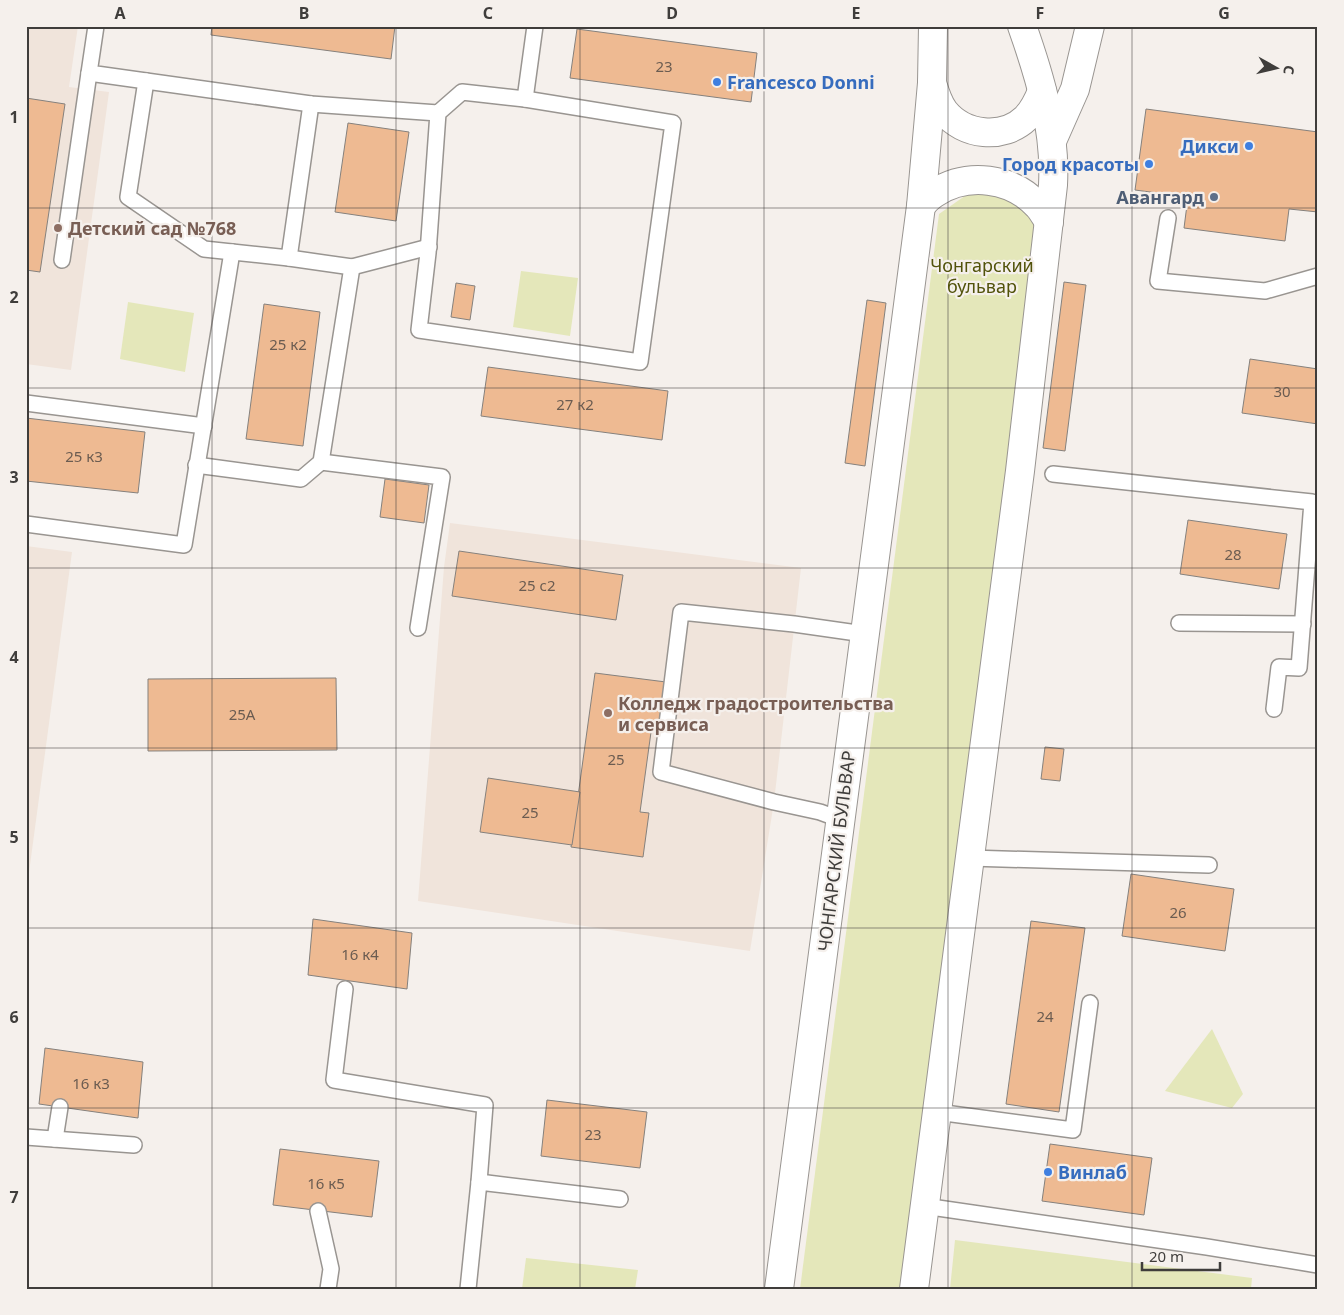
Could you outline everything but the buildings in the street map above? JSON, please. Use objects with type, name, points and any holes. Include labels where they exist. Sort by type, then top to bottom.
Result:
[{"type":"main road","name":"ЧОНГАРСКИЙ БУЛЬВАР","points":[[779,1289],[920,206],[932,83],[933,26]]},
{"type":"main road","points":[[914,1289],[1020,471],[1054,177],[1052,141],[1042,91],[1022,26]]},
{"type":"main road","points":[[1052,141],[1075,89],[1090,26]]},
{"type":"main road","points":[[932,83],[936,98],[944,111],[955,122],[969,129],[984,133],[999,132],[1014,127],[1027,118],[1036,106],[1042,91]]},
{"type":"main road","points":[[920,206],[935,193],[952,185],[970,180],[989,180],[1007,185],[1024,194],[1038,206],[1049,222]]},
{"type":"lane","points":[[62,260],[96,26]]},
{"type":"lane","points":[[525,99],[535,26]]},
{"type":"lane","points":[[89,73],[311,104],[438,114]]},
{"type":"lane","points":[[146,81],[128,197],[204,249],[352,267],[429,247]]},
{"type":"lane","points":[[462,92],[525,99],[673,123],[640,362],[419,330],[429,247],[438,114],[462,92]]},
{"type":"lane","points":[[289,258],[311,104]]},
{"type":"lane","points":[[1168,218],[1158,281],[1265,291],[1318,276]]},
{"type":"lane","points":[[26,524],[184,545],[232,252]]},
{"type":"lane","points":[[196,464],[301,479],[321,462],[352,267]]},
{"type":"lane","points":[[26,403],[204,426]]},
{"type":"lane","points":[[321,462],[442,477],[418,628]]},
{"type":"lane","points":[[1053,474],[1312,502],[1299,668],[1279,668],[1274,709]]},
{"type":"lane","points":[[839,819],[820,812],[774,802],[661,772],[681,612],[794,624],[864,634]]},
{"type":"lane","points":[[1179,623],[1303,624]]},
{"type":"lane","points":[[970,858],[1209,865]]},
{"type":"lane","points":[[345,989],[334,1080],[485,1104],[468,1289]]},
{"type":"lane","points":[[937,1112],[1073,1130],[1090,1003]]},
{"type":"lane","points":[[55,1139],[60,1107]]},
{"type":"lane","points":[[26,1136],[134,1145]]},
{"type":"lane","points":[[479,1182],[620,1199]]},
{"type":"lane","points":[[924,1206],[1318,1265]]},
{"type":"lane","points":[[318,1211],[331,1269],[328,1289]]},
{"type":"shaded area","name":"Детский сад №768","points":[[26,26],[78,26],[69,87],[109,92],[71,370],[26,364]]},
{"type":"shaded area","name":"Колледж градостроительства и сервиса","points":[[450,523],[801,568],[774,802],[750,951],[418,901],[444,567]]},
{"type":"shaded area","points":[[26,546],[72,552],[26,895]]},
{"type":"green space","name":"Чонгарский бульвар","points":[[972,191],[1015,197],[1041,227],[902,1289],[800,1289],[939,214]]},
{"type":"green space","points":[[521,271],[578,278],[570,336],[513,327]]},
{"type":"green space","points":[[128,302],[194,313],[185,372],[120,359]]},
{"type":"green space","points":[[1212,1029],[1243,1094],[1232,1108],[1165,1091]]},
{"type":"green space","points":[[955,1240],[1252,1278],[1251,1289],[950,1289]]},
{"type":"green space","points":[[526,1258],[638,1270],[635,1289],[522,1289]]},
{"type":"place","name":"Francesco Donni","points":[[717,82]]},
{"type":"place","name":"Дикси","points":[[1249,146]]},
{"type":"place","name":"Город красоты","points":[[1149,164]]},
{"type":"place","name":"Авангард","points":[[1214,197]]},
{"type":"place","name":"Детский сад №768","points":[[58,228]]},
{"type":"place","name":"Колледж градостроительства и сервиса","points":[[608,713]]},
{"type":"place","name":"Винлаб","points":[[1048,1172]]}]
